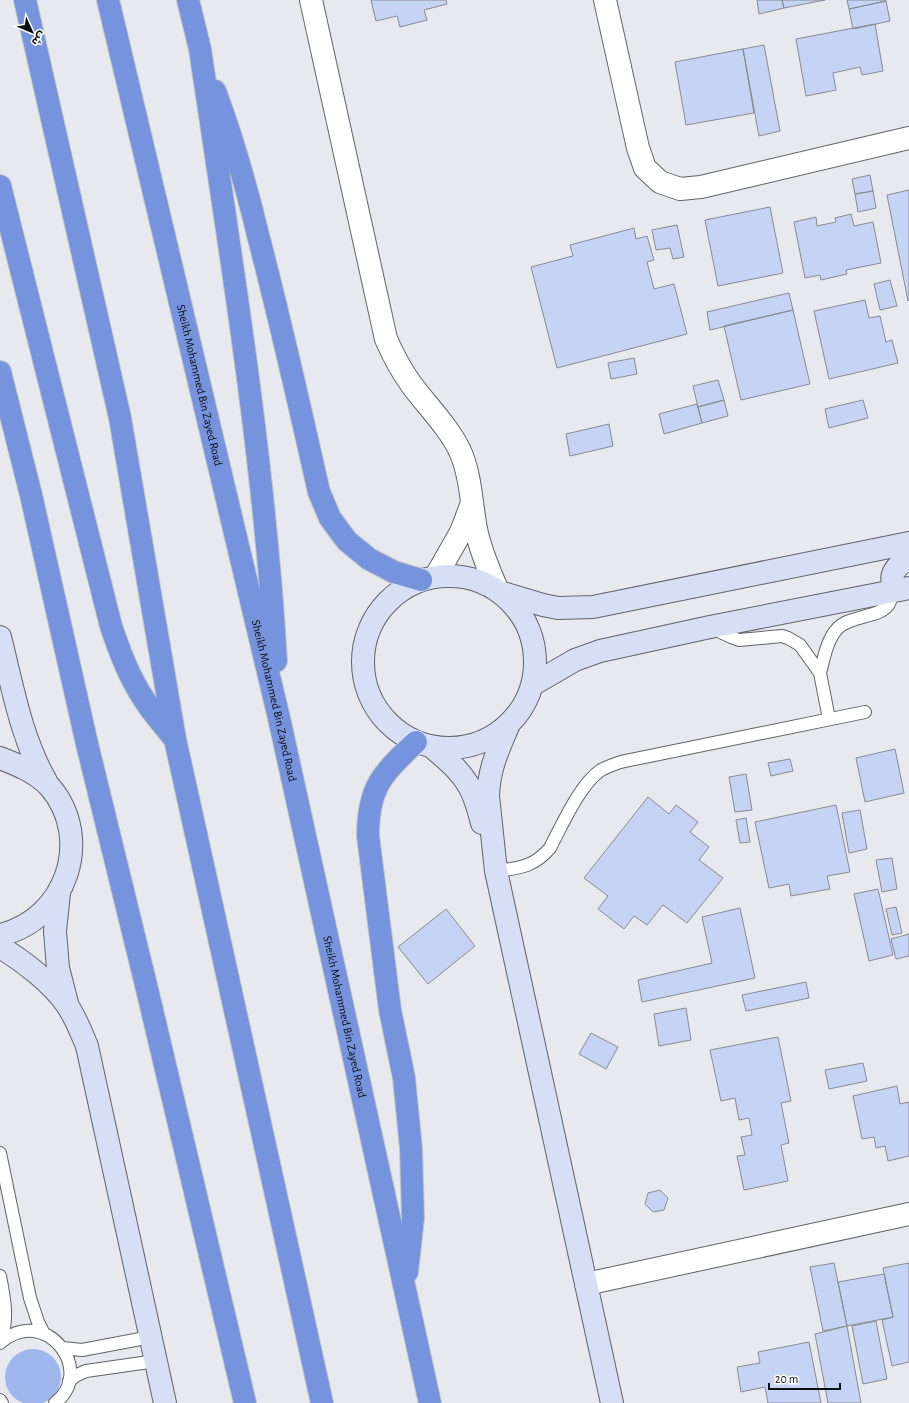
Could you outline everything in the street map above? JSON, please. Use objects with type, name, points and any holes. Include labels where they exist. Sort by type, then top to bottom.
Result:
[{"type":"highway","points":[[25,0],[120,418],[175,739],[322,1403]]},
{"type":"highway","name":"Sheikh Mohammed Bin Zayed Road","points":[[108,0],[279,718],[430,1403]]},
{"type":"highway","points":[[188,0],[200,49],[259,461],[272,590],[279,718]]},
{"type":"highway","points":[[200,49],[226,121],[248,196],[268,271],[319,492],[330,518],[347,541],[369,559],[394,572],[429,578]]},
{"type":"highway","points":[[0,186],[111,626],[122,657],[136,686],[154,714],[175,739]]},
{"type":"highway","points":[[0,372],[31,495],[87,744],[147,989],[245,1403]]},
{"type":"highway","points":[[405,1290],[413,1218],[411,1148],[404,1078],[390,1010],[368,836],[368,817],[372,798],[379,781],[392,764],[424,744]]},
{"type":"main road","points":[[612,1403],[495,866],[471,789],[459,772],[424,744],[394,728],[376,709],[366,685],[363,659],[368,633],[380,611],[398,592],[429,578],[452,575],[468,577],[483,582],[500,591],[543,605],[558,608],[593,608],[909,543]]},
{"type":"main road","points":[[900,590],[894,586],[892,579],[894,572],[897,566],[909,559]]},
{"type":"main road","points":[[532,685],[574,660],[600,651],[710,627],[900,590]]},
{"type":"main road","points":[[495,866],[488,796],[489,776],[494,758],[509,724],[523,706],[532,685],[536,665],[534,644],[528,625],[517,607],[500,591]]},
{"type":"main road","points":[[0,637],[30,747],[38,768],[65,811],[71,838],[69,866],[59,893],[55,930],[58,968],[67,1004],[78,1024],[87,1046],[165,1403]]},
{"type":"main road","points":[[424,744],[460,748],[486,740],[509,724]]},
{"type":"main road","points":[[0,758],[27,768],[49,787]]},
{"type":"main road","points":[[0,935],[13,932],[39,916],[59,893]]},
{"type":"main road","points":[[0,947],[15,956],[42,978],[67,1004]]},
{"type":"street","points":[[311,0],[386,339],[397,362],[451,436],[466,465],[470,482],[476,529],[482,549],[500,591]]},
{"type":"street","points":[[605,0],[638,148],[645,168],[660,182],[680,189],[701,187],[909,138]]},
{"type":"street","points":[[429,578],[461,532],[472,502]]},
{"type":"street","points":[[586,1284],[909,1214]]},
{"type":"lane","points":[[820,673],[830,641],[837,628],[849,621],[882,611],[900,590]]},
{"type":"lane","points":[[710,627],[739,640],[775,636],[788,638],[800,645],[820,673],[829,719]]},
{"type":"lane","points":[[495,866],[524,867],[545,854],[550,848],[582,790],[591,779],[612,765],[624,761],[865,712]]},
{"type":"lane","points":[[0,1153],[30,1298],[38,1322],[44,1334]]},
{"type":"lane","points":[[0,1276],[6,1303],[6,1316],[0,1343]]},
{"type":"lane","points":[[0,1343],[10,1336],[21,1332],[33,1331],[54,1339],[63,1348],[68,1358],[70,1370],[65,1392]]},
{"type":"lane","points":[[63,1348],[82,1350],[151,1337]]},
{"type":"lane","points":[[55,1403],[77,1375],[86,1370],[156,1361]]},
{"type":"shaded area","points":[[28,1349],[38,1349],[53,1357],[59,1366],[61,1377],[59,1388],[53,1397],[38,1405],[28,1405],[17,1400],[10,1393],[5,1382],[5,1372],[10,1361],[17,1354]]},
{"type":"building","points":[[371,0],[446,0],[447,4],[424,10],[427,20],[400,27],[397,16],[376,21]]},
{"type":"building","points":[[757,0],[782,0],[784,8],[759,14]]},
{"type":"building","points":[[782,0],[825,0],[784,8]]},
{"type":"building","points":[[847,0],[886,0],[886,1],[849,9]]},
{"type":"building","points":[[886,1],[890,21],[853,29],[849,9]]},
{"type":"building","points":[[875,24],[883,71],[862,75],[860,67],[833,73],[836,90],[806,96],[796,39]]},
{"type":"building","points":[[764,45],[780,131],[759,136],[743,49]]},
{"type":"building","points":[[743,49],[754,113],[686,125],[675,62]]},
{"type":"building","points":[[870,175],[873,191],[855,194],[852,179]]},
{"type":"building","points":[[909,190],[909,300],[908,301],[887,195]]},
{"type":"building","points":[[873,191],[876,208],[858,212],[855,194]]},
{"type":"building","points":[[770,207],[783,273],[718,286],[705,220]]},
{"type":"building","points":[[851,214],[854,226],[873,222],[881,263],[846,270],[847,274],[821,280],[820,275],[805,278],[794,222],[816,217],[817,226],[836,222],[835,218]]},
{"type":"building","points":[[677,225],[684,257],[673,259],[670,248],[656,250],[652,230]]},
{"type":"building","points":[[634,228],[636,239],[647,236],[654,260],[647,262],[654,289],[674,284],[687,334],[557,368],[531,267],[573,256],[570,245]]},
{"type":"building","points":[[890,280],[897,306],[880,310],[874,284]]},
{"type":"building","points":[[789,293],[793,310],[710,330],[707,312]]},
{"type":"building","points":[[865,300],[869,318],[880,316],[886,342],[892,340],[898,363],[829,379],[814,311]]},
{"type":"building","points":[[793,310],[810,384],[741,400],[724,326]]},
{"type":"building","points":[[634,358],[637,374],[611,379],[608,363]]},
{"type":"building","points":[[718,380],[724,400],[698,407],[693,386]]},
{"type":"building","points":[[724,400],[728,416],[702,423],[698,407]]},
{"type":"building","points":[[863,400],[868,418],[829,428],[825,409]]},
{"type":"building","points":[[697,404],[702,423],[664,434],[659,414]]},
{"type":"building","points":[[609,424],[613,446],[570,456],[566,434]]},
{"type":"building","points":[[895,749],[904,793],[865,802],[856,758]]},
{"type":"building","points":[[790,759],[793,771],[771,776],[768,763]]},
{"type":"building","points":[[746,774],[752,810],[735,812],[729,777]]},
{"type":"building","points":[[648,797],[669,814],[676,805],[698,822],[690,832],[709,847],[699,860],[723,878],[687,923],[663,905],[647,925],[634,916],[624,929],[598,909],[608,896],[584,878]]},
{"type":"building","points":[[836,805],[850,872],[827,876],[830,889],[791,896],[789,884],[769,888],[755,822]]},
{"type":"building","points":[[860,810],[867,849],[849,853],[842,813]]},
{"type":"building","points":[[746,818],[750,842],[740,843],[736,820]]},
{"type":"building","points":[[892,858],[897,889],[882,892],[876,860]]},
{"type":"building","points":[[878,889],[893,955],[869,961],[854,894]]},
{"type":"building","points":[[896,907],[902,933],[892,935],[886,909]]},
{"type":"building","points":[[740,908],[755,978],[642,1002],[638,980],[712,963],[702,917]]},
{"type":"building","points":[[446,909],[475,946],[428,984],[398,947]]},
{"type":"building","points":[[909,934],[909,956],[896,959],[891,939]]},
{"type":"building","points":[[806,982],[809,998],[746,1011],[742,995]]},
{"type":"building","points":[[686,1008],[691,1040],[659,1046],[654,1014]]},
{"type":"building","points":[[591,1033],[618,1047],[606,1069],[579,1054]]},
{"type":"building","points":[[778,1037],[791,1101],[781,1103],[789,1143],[781,1145],[788,1181],[744,1190],[737,1156],[745,1155],[741,1137],[752,1135],[749,1118],[739,1120],[735,1098],[721,1101],[710,1050]]},
{"type":"building","points":[[863,1063],[867,1081],[829,1089],[825,1070]]},
{"type":"building","points":[[897,1086],[900,1104],[909,1102],[909,1156],[888,1161],[885,1146],[876,1148],[874,1137],[862,1139],[853,1096]]},
{"type":"building","points":[[660,1190],[668,1198],[664,1210],[653,1212],[645,1204],[648,1193]]},
{"type":"building","points":[[834,1263],[847,1326],[823,1331],[810,1267]]},
{"type":"building","points":[[909,1263],[909,1362],[892,1366],[882,1320],[893,1317],[883,1268]]},
{"type":"building","points":[[884,1274],[893,1317],[847,1326],[838,1282]]},
{"type":"building","points":[[876,1321],[887,1379],[863,1384],[852,1326]]},
{"type":"building","points":[[847,1326],[861,1403],[828,1403],[815,1334]]},
{"type":"building","points":[[809,1342],[821,1403],[768,1403],[765,1387],[741,1392],[737,1367],[760,1363],[758,1352]]}]
